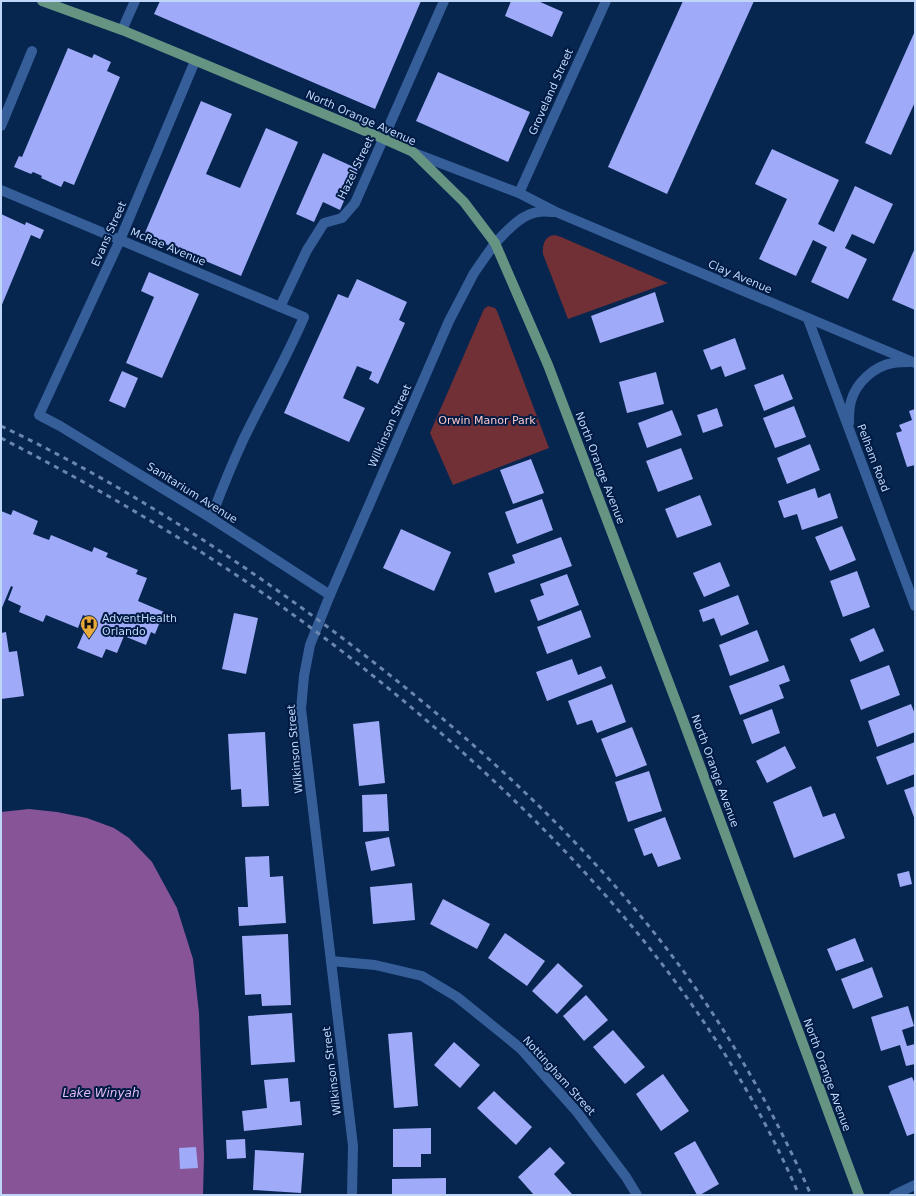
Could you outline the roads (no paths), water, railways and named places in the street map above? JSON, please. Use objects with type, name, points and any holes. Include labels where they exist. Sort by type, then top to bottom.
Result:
[{"type":"main road","name":"North Orange Avenue","points":[[42,1],[122,30],[413,152],[464,202],[495,243],[548,365],[683,719],[859,1195]]},
{"type":"street","points":[[122,30],[135,1]]},
{"type":"street","name":"Hazel Street","points":[[280,307],[307,250],[324,223],[342,218],[355,203],[444,1]]},
{"type":"street","name":"Groveland Street","points":[[519,193],[606,1]]},
{"type":"street","points":[[1,126],[32,51]]},
{"type":"street","name":"Evans Street","points":[[39,415],[120,240],[195,61]]},
{"type":"street","name":"Clay Avenue","points":[[413,152],[519,193],[556,212],[913,363]]},
{"type":"street","name":"McRae Avenue","points":[[1,190],[304,317],[288,354],[244,437],[227,475],[211,518]]},
{"type":"street","name":"Clay Avenue","points":[[495,243],[513,226],[528,215],[537,212],[556,212]]},
{"type":"street","name":"Wilkinson Street","points":[[352,1195],[353,1146],[301,709],[304,676],[310,645],[330,595],[449,321],[474,273],[495,243]]},
{"type":"street","name":"Pelham Road","points":[[808,319],[915,606]]},
{"type":"street","points":[[848,427],[851,401],[860,383],[871,373],[881,367],[892,363],[913,363]]},
{"type":"street","name":"Sanitarium Avenue","points":[[39,415],[65,429],[211,518],[330,595]]},
{"type":"street","name":"Nottingham Street","points":[[331,961],[375,965],[422,976],[458,997],[520,1048],[577,1112],[626,1177],[637,1195]]},
{"type":"street","points":[[894,1195],[915,1185]]},
{"type":"water","name":"Lake Winyah","points":[[29,809],[57,812],[87,818],[114,828],[129,838],[152,862],[177,908],[193,959],[199,1013],[204,1156],[203,1195],[1,1195],[1,812]]},
{"type":"railway","points":[[1,426],[46,448],[133,497],[218,550],[301,607],[393,678],[444,720],[543,810],[590,858],[634,908],[675,960],[713,1014],[766,1103],[811,1195]]},
{"type":"railway","points":[[1,438],[116,500],[191,545],[321,635],[386,686],[449,740],[520,806],[615,906],[658,959],[698,1014],[736,1072],[769,1132],[799,1195]]},
{"type":"place","name":"AdventHealth Orlando","points":[[89,639]]},
{"type":"park label","name":"Orwin Manor Park","points":[[487,420]]}]
